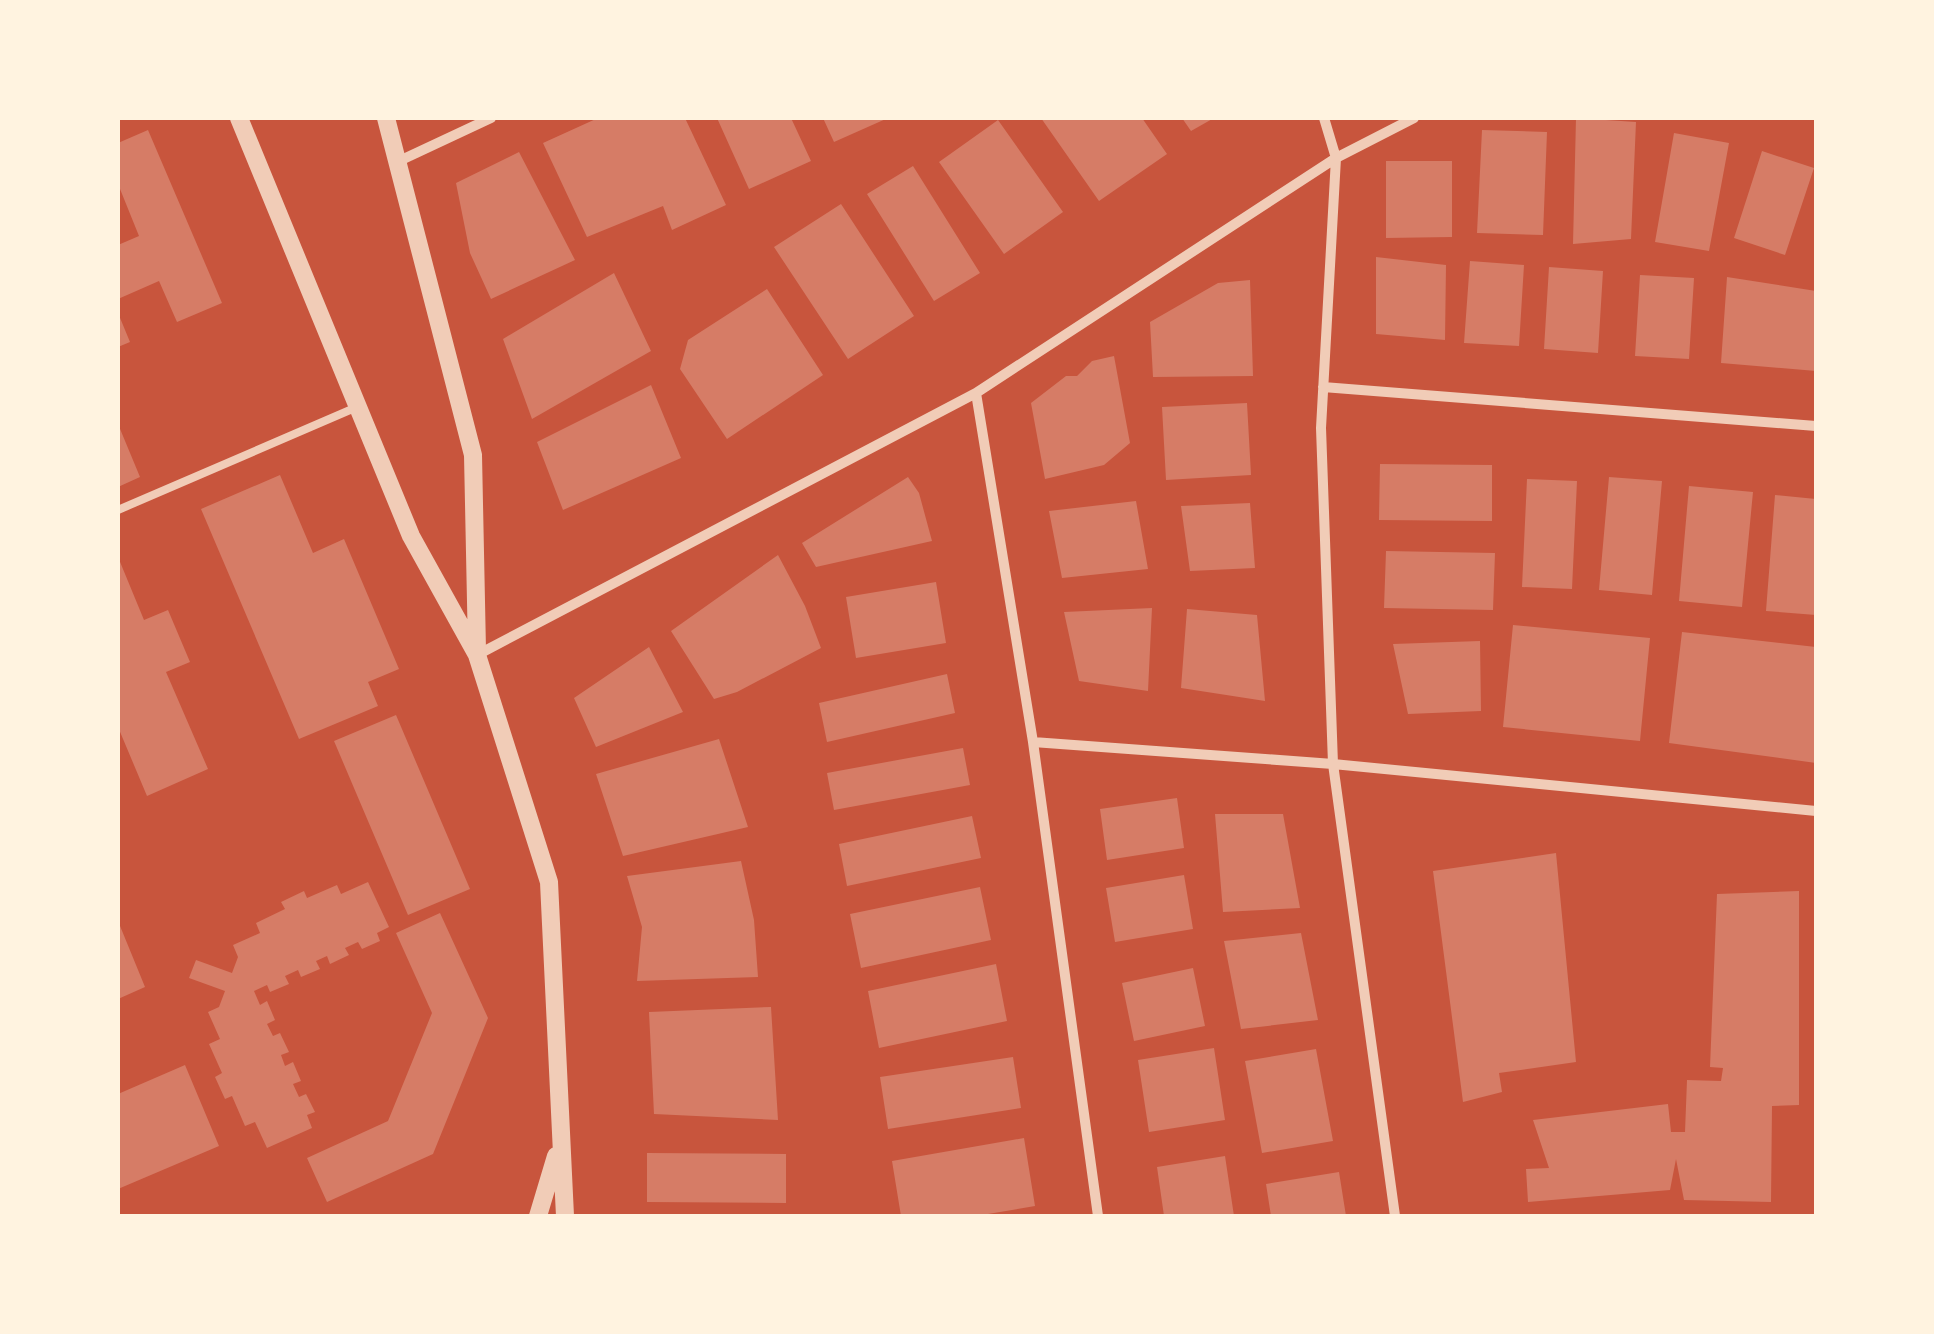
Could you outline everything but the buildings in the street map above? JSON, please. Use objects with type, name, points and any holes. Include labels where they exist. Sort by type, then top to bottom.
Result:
[{"type":"street","points":[[238,118],[410,536],[477,655],[549,882],[565,1216]]},
{"type":"street","points":[[386,118],[473,455],[477,655]]},
{"type":"street","points":[[397,162],[491,118]]},
{"type":"street","points":[[1324,118],[1336,158],[1321,428],[1334,764],[1395,1216]]},
{"type":"street","points":[[477,655],[976,393],[1336,158],[1414,118]]},
{"type":"street","points":[[1323,387],[1816,426]]},
{"type":"street","points":[[976,393],[1032,742],[1098,1216]]},
{"type":"street","points":[[1032,742],[1334,764],[1816,811]]},
{"type":"street","points":[[538,1216],[561,1141]]},
{"type":"lane","points":[[118,510],[358,407]]}]
